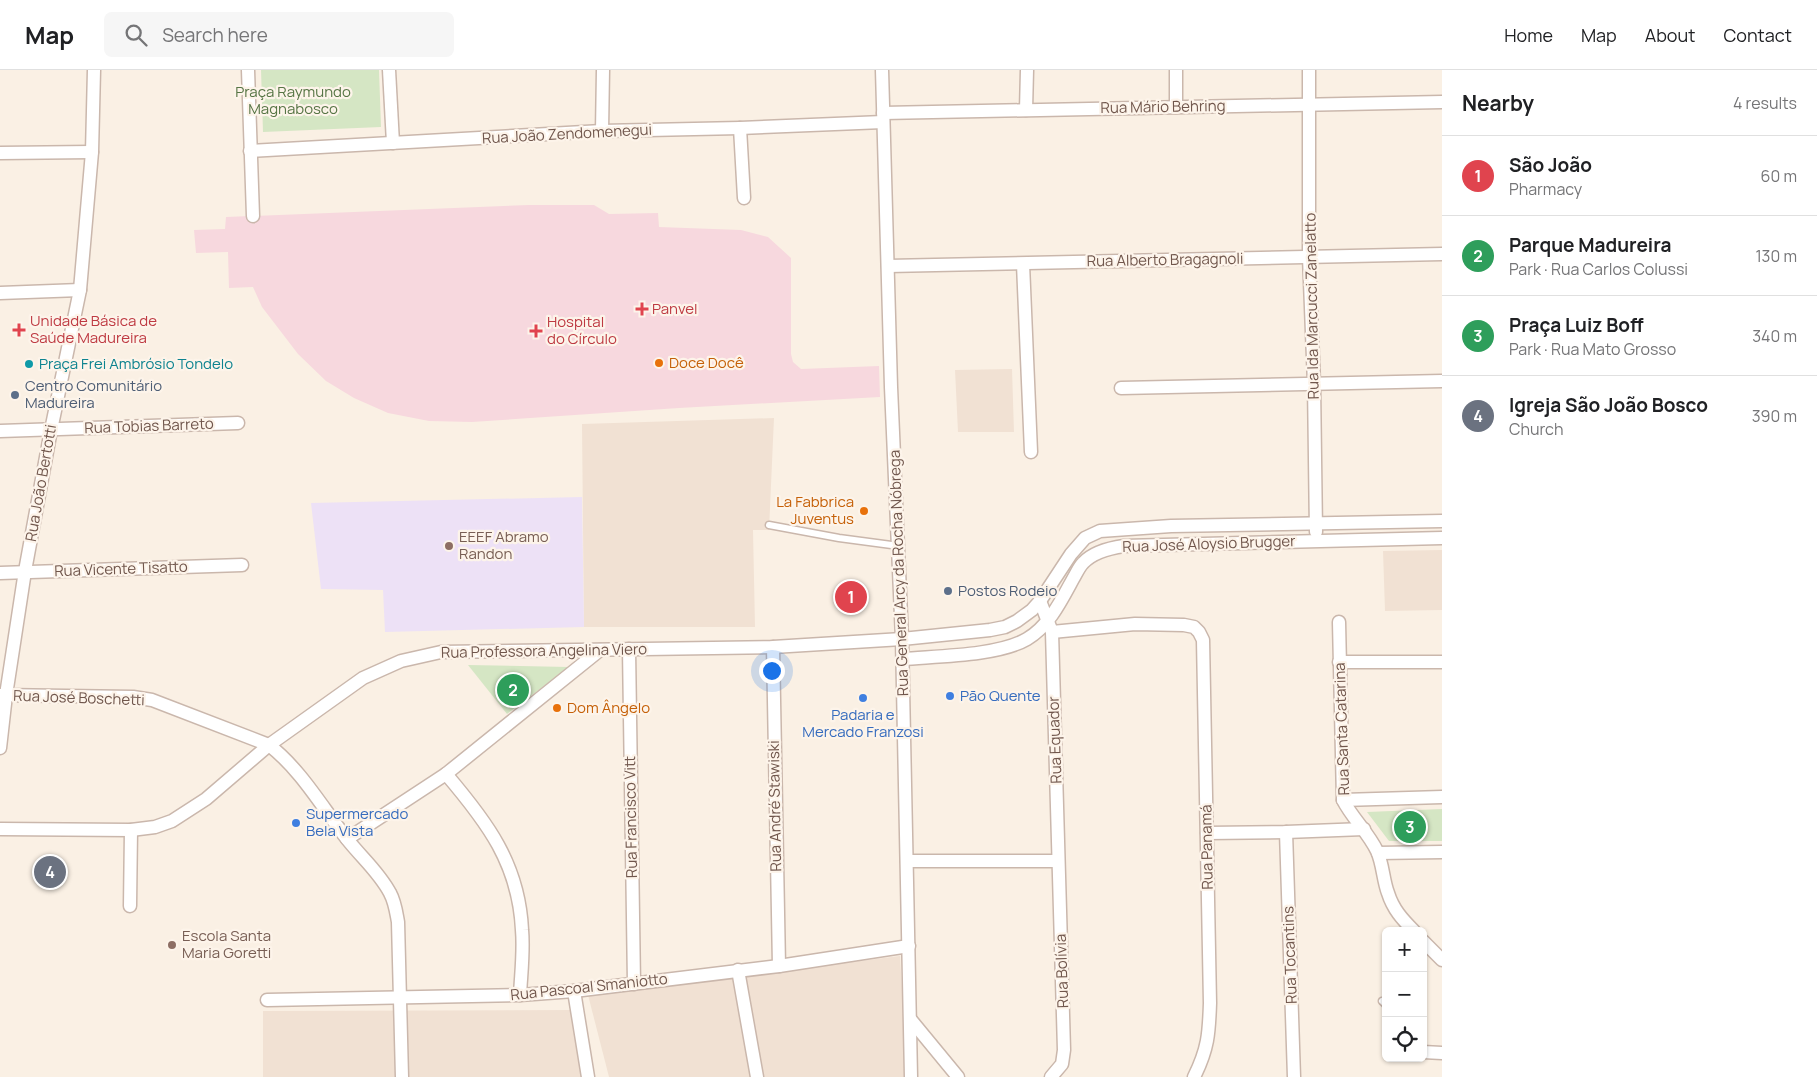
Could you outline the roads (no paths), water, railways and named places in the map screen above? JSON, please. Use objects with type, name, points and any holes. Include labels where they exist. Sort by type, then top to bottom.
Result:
[{"type":"street","name":"Rua João Bertotti","points":[[0,748],[3,695],[51,430],[80,290],[92,152],[94,70]]},
{"type":"street","points":[[248,70],[254,216]]},
{"type":"street","points":[[390,70],[393,143]]},
{"type":"street","points":[[602,131],[603,70]]},
{"type":"street","name":"Rua General Arcy da Rocha Nóbrega","points":[[882,70],[891,387],[903,659],[911,1077]]},
{"type":"street","points":[[1026,110],[1027,70]]},
{"type":"street","points":[[1176,70],[1176,107]]},
{"type":"street","name":"Rua Ida Marcucci Zanelatto","points":[[1309,70],[1309,257],[1314,384],[1316,541]]},
{"type":"street","name":"Rua Mário Behring","points":[[883,118],[1026,110],[1442,102]]},
{"type":"street","name":"Rua João Zendomenegui","points":[[250,151],[602,131],[740,128],[883,118]]},
{"type":"street","points":[[740,128],[744,198]]},
{"type":"street","points":[[0,153],[92,152]]},
{"type":"street","name":"Rua Alberto Bragagnoli","points":[[888,266],[1442,254]]},
{"type":"street","points":[[1023,264],[1031,452]]},
{"type":"street","points":[[0,293],[80,290]]},
{"type":"street","points":[[1121,388],[1442,381]]},
{"type":"street","name":"Rua Tobias Barreto","points":[[0,431],[238,423]]},
{"type":"street","name":"Rua José Aloysio Brugger","points":[[902,639],[990,630],[1005,627],[1017,621],[1040,601],[1070,554],[1084,538],[1100,531],[1171,526],[1442,522]]},
{"type":"street","points":[[1170,545],[1171,526]]},
{"type":"street","points":[[1123,528],[1124,546]]},
{"type":"street","name":"Rua José Aloysio Brugger","points":[[903,659],[994,650],[1014,646],[1050,626],[1082,563],[1110,548],[1124,546],[1442,538]]},
{"type":"street","points":[[1070,554],[1082,563]]},
{"type":"street","name":"Rua Vicente Tisatto","points":[[0,572],[242,565]]},
{"type":"street","points":[[1040,601],[1050,626]]},
{"type":"street","name":"Rua Santa Catarina","points":[[1339,622],[1343,800],[1350,814],[1364,829],[1378,853],[1388,893],[1397,914],[1410,927]]},
{"type":"street","name":"Rua Panamá","points":[[1050,626],[1184,625],[1194,627],[1203,640],[1209,1034],[1204,1056],[1194,1077]]},
{"type":"street","name":"Rua Equador","points":[[1050,626],[1058,861]]},
{"type":"street","points":[[990,630],[994,650]]},
{"type":"street","name":"Rua Professora Angelina Viero","points":[[0,829],[131,830],[155,827],[172,821],[206,799],[270,744],[363,678],[401,661],[441,652],[772,647],[902,639]]},
{"type":"street","name":"Rua André Stawiski","points":[[772,647],[779,966]]},
{"type":"street","name":"Rua Francisco Vitt","points":[[629,649],[634,984]]},
{"type":"street","points":[[347,839],[446,774],[600,650]]},
{"type":"street","points":[[1339,662],[1442,662]]},
{"type":"street","name":"Rua José Boschetti","points":[[3,695],[133,697],[152,700],[270,744]]},
{"type":"street","points":[[270,744],[291,765],[347,839],[379,876],[394,901],[398,922],[402,1077]]},
{"type":"street","points":[[446,774],[496,838],[509,867],[518,900],[522,930],[520,995]]},
{"type":"street","points":[[1343,800],[1442,796]]},
{"type":"street","points":[[1207,833],[1364,829]]},
{"type":"street","points":[[130,906],[131,830]]},
{"type":"street","name":"Rua Tocantins","points":[[1286,832],[1294,1077]]},
{"type":"street","points":[[1378,853],[1442,852]]},
{"type":"street","points":[[907,861],[1058,861]]},
{"type":"street","name":"Rua Bolívia","points":[[1051,1077],[1062,1064],[1064,1050],[1058,861]]},
{"type":"street","points":[[1427,945],[1442,960]]},
{"type":"street","name":"Rua Pascoal Smaniotto","points":[[267,1000],[520,995],[574,992],[779,966],[908,946]]},
{"type":"street","points":[[738,970],[758,1077]]},
{"type":"street","points":[[574,992],[588,1077]]},
{"type":"street","points":[[911,1020],[958,1077]]},
{"type":"street","points":[[1427,1052],[1442,1052]]},
{"type":"lane","points":[[769,525],[839,538],[899,546]]},
{"type":"place","name":"Panvel","points":[[642,309]]},
{"type":"place","name":"Unidade Básica de Saúde Madureira","points":[[19,330]]},
{"type":"place","name":"Hospital do Círculo","points":[[536,331]]},
{"type":"place","name":"Doce Docê","points":[[659,363]]},
{"type":"place","name":"Praça Frei Ambrósio Tondelo","points":[[29,364]]},
{"type":"place","name":"Centro Comunitário Madureira","points":[[15,395]]},
{"type":"place","name":"La Fabbrica Juventus","points":[[864,511]]},
{"type":"place","name":"EEEF Abramo Randon","points":[[449,546]]},
{"type":"place","name":"Postos Rodeio","points":[[948,591]]},
{"type":"place","name":"São João","points":[[851,597]]},
{"type":"place","name":"Parque Madureira","points":[[513,690]]},
{"type":"place","name":"Pão Quente","points":[[950,696]]},
{"type":"place","name":"Padaria e Mercado Franzosi","points":[[863,698]]},
{"type":"place","name":"Dom Ângelo","points":[[557,708]]},
{"type":"place","name":"Supermercado Bela Vista","points":[[296,823]]},
{"type":"place","name":"Praça Luiz Boff","points":[[1410,827]]},
{"type":"place","name":"Igreja São João Bosco","points":[[50,872]]},
{"type":"place","name":"Escola Santa Maria Goretti","points":[[172,945]]},
{"type":"park label","name":"Praça Raymundo Magnabosco","points":[[293,100]]}]
